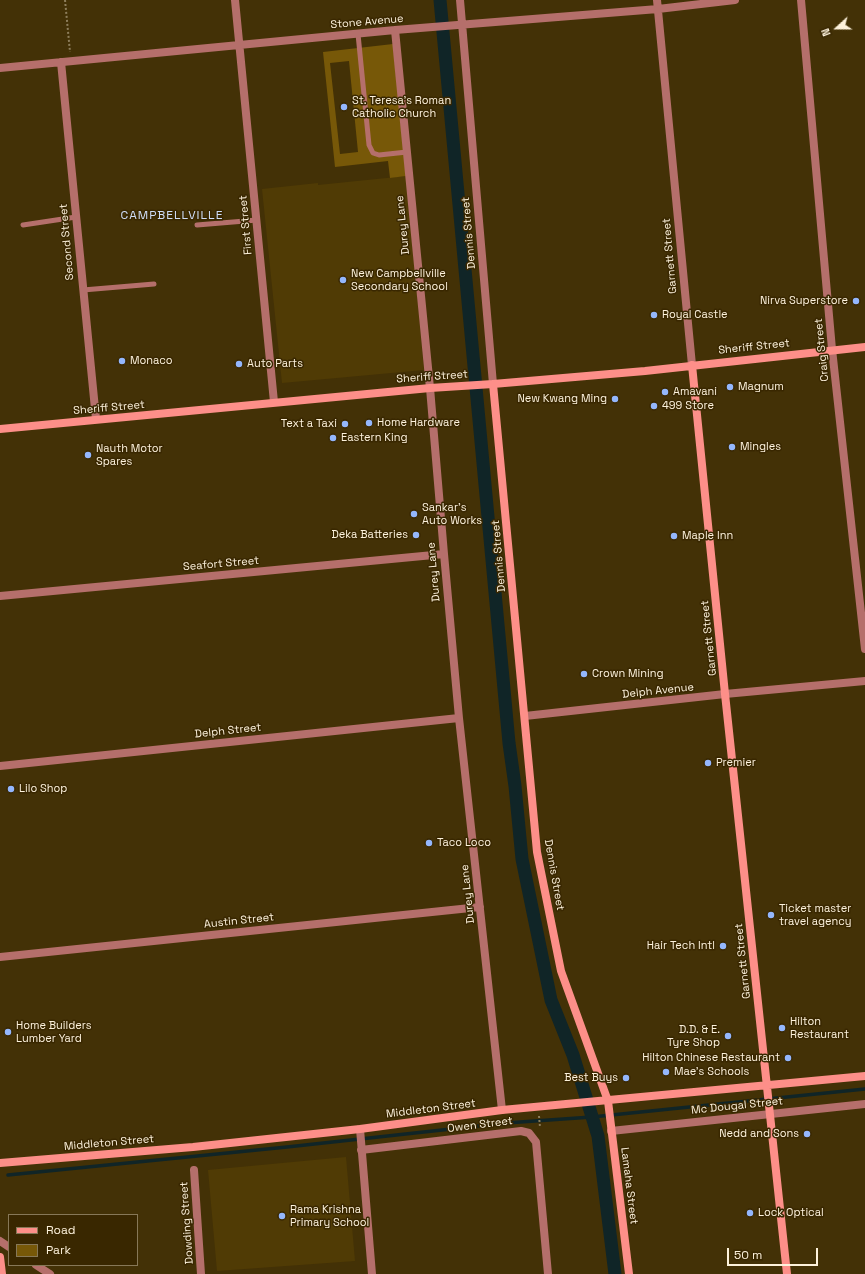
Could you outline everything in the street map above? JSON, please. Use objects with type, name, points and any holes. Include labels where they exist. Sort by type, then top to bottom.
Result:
[{"type":"street","name":"First Street","points":[[235,0],[274,402]]},
{"type":"street","name":"Dennis Street","points":[[460,0],[493,384],[537,852],[561,971],[608,1103]]},
{"type":"street","name":"Garnett Street","points":[[657,0],[725,694],[786,1274]]},
{"type":"street","name":"Stone Avenue","points":[[0,68],[395,30],[463,26],[658,9],[736,0]]},
{"type":"street","name":"Craig Street","points":[[801,0],[832,349],[865,649]]},
{"type":"street","name":"Durey Lane","points":[[395,30],[430,388],[459,718],[502,1110]]},
{"type":"street","name":"Second Street","points":[[61,62],[96,419]]},
{"type":"street","name":"Sheriff Street","points":[[0,429],[185,412],[274,402],[645,371],[865,346]]},
{"type":"street","name":"Seafort Street","points":[[0,596],[444,554]]},
{"type":"street","name":"Delph Avenue","points":[[525,716],[725,694],[865,682]]},
{"type":"street","name":"Delph Street","points":[[0,766],[459,718]]},
{"type":"street","name":"Austin Street","points":[[0,957],[480,907]]},
{"type":"street","name":"Middleton Street","points":[[0,1163],[193,1147],[360,1129],[502,1110],[596,1102],[608,1103],[767,1085],[865,1076]]},
{"type":"street","name":"Lamaha Street","points":[[608,1103],[629,1274]]},
{"type":"street","name":"Mc Dougal Street","points":[[611,1129],[865,1104]]},
{"type":"street","points":[[360,1129],[372,1274]]},
{"type":"street","name":"Owen Street","points":[[362,1150],[521,1131],[529,1133],[536,1142],[548,1274]]},
{"type":"street","name":"Dowding Street","points":[[194,1170],[201,1274]]},
{"type":"street","points":[[0,1257],[2,1274]]},
{"type":"street","points":[[38,1266],[50,1274]]},
{"type":"lane","points":[[358,34],[369,145],[373,153],[379,155],[407,152]]},
{"type":"lane","points":[[23,225],[76,217]]},
{"type":"lane","points":[[198,225],[257,220]]},
{"type":"lane","points":[[83,290],[154,284]]},
{"type":"path","points":[[65,0],[70,61]]},
{"type":"path","points":[[539,1113],[540,1127]]},
{"type":"shaded area","name":"New Campbellville Secondary School","points":[[406,176],[424,370],[282,383],[262,189]]},
{"type":"shaded area","name":"Rama Krishna Primary School","points":[[346,1157],[355,1261],[217,1271],[208,1170]]},
{"type":"green space","points":[[393,44],[406,176],[390,178],[388,161],[335,167],[323,52]],"holes":[[[349,61],[358,152],[340,154],[330,63]]]},
{"type":"waterway","points":[[440,0],[509,743],[522,859],[551,1000],[573,1055],[598,1136],[615,1274]]},
{"type":"waterway","points":[[8,1175],[506,1123],[592,1117],[865,1089]]},
{"type":"place","name":"St. Teresa's Roman Catholic Church","points":[[344,107]]},
{"type":"place","name":"New Campbellville Secondary School","points":[[343,280]]},
{"type":"place","name":"Nirva Superstore","points":[[856,301]]},
{"type":"place","name":"Royal Castle","points":[[654,315]]},
{"type":"place","name":"Monaco","points":[[122,361]]},
{"type":"place","name":"Auto Parts","points":[[239,364]]},
{"type":"place","name":"Magnum","points":[[730,387]]},
{"type":"place","name":"Amavani","points":[[665,392]]},
{"type":"place","name":"New Kwang Ming","points":[[615,399]]},
{"type":"place","name":"499 Store","points":[[654,406]]},
{"type":"place","name":"Home Hardware","points":[[369,423]]},
{"type":"place","name":"Text a Taxi","points":[[345,424]]},
{"type":"place","name":"Eastern King","points":[[333,438]]},
{"type":"place","name":"Mingles","points":[[732,447]]},
{"type":"place","name":"Nauth Motor Spares","points":[[88,455]]},
{"type":"place","name":"Sankar's Auto Works","points":[[414,514]]},
{"type":"place","name":"Deka Batteries","points":[[416,535]]},
{"type":"place","name":"Maple Inn","points":[[674,536]]},
{"type":"place","name":"Crown Mining","points":[[584,674]]},
{"type":"place","name":"Premier","points":[[708,763]]},
{"type":"place","name":"Lilo Shop","points":[[11,789]]},
{"type":"place","name":"Taco Loco","points":[[429,843]]},
{"type":"place","name":"Ticket master travel agency","points":[[771,915]]},
{"type":"place","name":"Hair Tech Intl","points":[[723,946]]},
{"type":"place","name":"Hilton Restaurant","points":[[782,1028]]},
{"type":"place","name":"Home Builders Lumber Yard","points":[[8,1032]]},
{"type":"place","name":"D.D. & E. Tyre Shop","points":[[728,1036]]},
{"type":"place","name":"Hilton Chinese Restaurant","points":[[788,1058]]},
{"type":"place","name":"Mae's Schools","points":[[666,1072]]},
{"type":"place","name":"Best Buys","points":[[626,1078]]},
{"type":"place","name":"Nedd and Sons","points":[[807,1134]]},
{"type":"place","name":"Lock Optical","points":[[750,1213]]},
{"type":"place","name":"Rama Krishna Primary School","points":[[282,1216]]},
{"type":"district","name":"CAMPBELLVILLE","points":[[172,216]]}]
